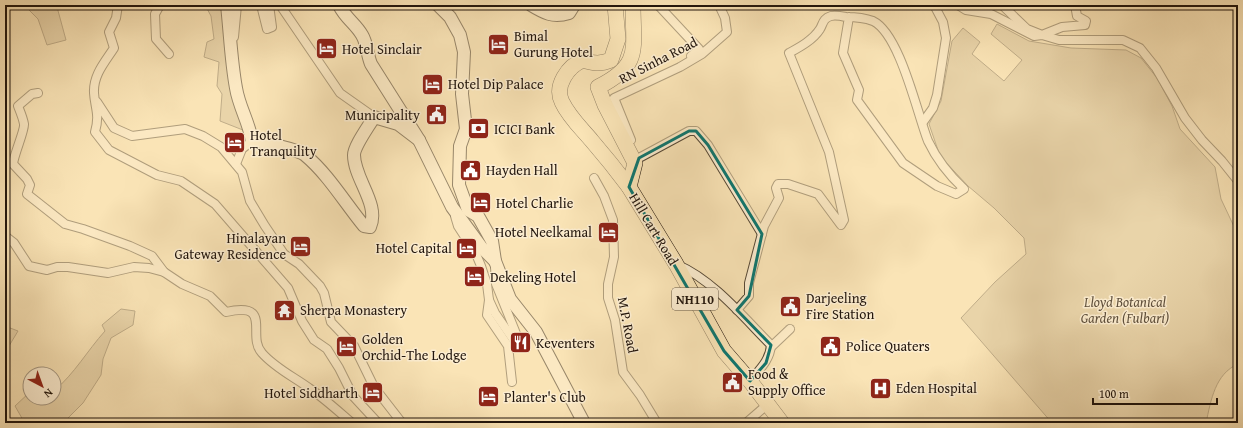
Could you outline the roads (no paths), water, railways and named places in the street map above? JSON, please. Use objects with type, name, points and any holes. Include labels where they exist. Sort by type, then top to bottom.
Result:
[{"type":"highway","points":[[615,5],[618,39],[611,60],[593,64],[584,60],[576,63],[562,82],[560,91],[561,101],[570,115],[630,188]]},
{"type":"highway","points":[[633,5],[634,51],[629,64],[622,74],[598,87],[605,105],[637,161]]},
{"type":"highway","name":"Hill Cart Road","points":[[637,161],[630,188],[676,264],[724,351],[750,381],[782,423]]},
{"type":"street","points":[[118,5],[116,18],[109,32],[114,48],[97,73],[93,91],[98,119],[95,132],[109,150],[157,175],[181,180],[215,204],[288,288],[302,321],[310,334],[314,340],[327,349],[339,368],[353,396],[378,423]]},
{"type":"street","points":[[160,5],[155,14],[156,39],[169,54]]},
{"type":"street","points":[[227,5],[236,88],[242,114],[249,126],[252,141]]},
{"type":"street","points":[[233,60],[237,5]]},
{"type":"street","points":[[262,5],[267,29],[272,27],[269,5]]},
{"type":"street","points":[[280,5],[340,93],[374,117],[398,124],[419,140]]},
{"type":"street","points":[[339,5],[351,24],[361,33],[365,41],[366,51],[371,64],[419,140],[452,207],[458,226],[476,254],[487,284],[489,300],[494,313],[514,342],[517,336],[496,284],[492,241],[478,216],[468,210],[459,185],[460,146],[466,129],[462,94],[464,52],[460,35],[450,17],[438,5]]},
{"type":"street","points":[[532,5],[549,15],[556,16],[569,13],[574,5]]},
{"type":"street","points":[[658,5],[699,49],[680,66]]},
{"type":"street","name":"RN Sinha Road","points":[[637,161],[614,98],[702,54],[727,32],[725,18],[719,5]]},
{"type":"street","points":[[923,122],[933,108],[938,95],[946,38],[943,22],[934,5]]},
{"type":"street","points":[[958,5],[966,10],[991,14],[1034,36],[1062,27],[1084,26],[1086,21],[1077,16],[1075,5]]},
{"type":"street","points":[[1002,5],[1027,29],[1059,40],[1123,40],[1140,48],[1156,68],[1185,118],[1238,181]]},
{"type":"street","points":[[737,310],[749,296],[749,283],[764,226],[779,198],[776,188],[778,184],[788,184],[818,194],[841,225],[844,220],[829,152],[789,53],[804,45],[813,37],[820,29],[822,21],[830,16],[849,17],[873,21],[884,31],[892,42],[901,61],[928,140],[939,162],[964,189],[956,194],[937,186],[903,163],[857,100],[859,90],[843,53],[849,17]]},
{"type":"street","points":[[38,93],[32,94],[18,106],[24,124],[24,130],[15,151],[13,164],[27,179],[30,185],[27,194],[65,224],[83,228],[152,256],[164,272],[182,284],[210,296],[226,312],[238,309],[249,311],[255,317],[258,324],[257,343],[262,353],[287,373],[310,388],[352,423]]},
{"type":"street","points":[[95,98],[114,128],[132,136],[185,129],[204,136],[222,147],[242,172],[250,201],[265,226],[284,254],[299,264],[320,286],[324,293],[331,322],[354,346],[374,387],[402,423]]},
{"type":"street","points":[[236,164],[242,149],[252,141],[262,141],[304,153],[329,181],[364,226],[370,227],[372,222],[370,202],[358,178],[354,154],[374,117]]},
{"type":"street","points":[[637,161],[689,131],[696,131],[708,145],[762,234]]},
{"type":"street","name":"M.P. Road","points":[[594,178],[604,196],[613,220],[614,257],[608,284],[608,298],[615,320],[623,372],[640,395],[657,423]]},
{"type":"street","points":[[452,207],[482,248],[495,261],[510,299],[536,332],[584,423]]},
{"type":"street","points":[[5,236],[14,244],[29,266],[38,269],[47,270],[68,267],[108,273],[134,267],[142,267],[164,272]]},
{"type":"street","points":[[676,264],[692,271],[737,310],[771,345],[771,347]]},
{"type":"street","points":[[489,300],[487,315],[508,346],[512,382]]},
{"type":"street","points":[[750,381],[766,363],[771,347],[790,329]]},
{"type":"street","points":[[746,423],[768,404]]},
{"type":"place","name":"Bimal Gurung Hotel","points":[[499,44]]},
{"type":"place","name":"Hotel Sinclair","points":[[327,49]]},
{"type":"place","name":"Hotel Dip Palace","points":[[432,84]]},
{"type":"place","name":"Municipality","points":[[436,115]]},
{"type":"place","name":"ICICI Bank","points":[[479,129]]},
{"type":"place","name":"Hotel Tranquility","points":[[235,143]]},
{"type":"place","name":"Hayden Hall","points":[[471,170]]},
{"type":"place","name":"Hotel Charlie","points":[[481,203]]},
{"type":"place","name":"Hotel Neelkamal","points":[[608,232]]},
{"type":"place","name":"Hinalayan Gateway Residence","points":[[301,246]]},
{"type":"place","name":"Hotel Capital","points":[[467,248]]},
{"type":"place","name":"Dekeling Hotel","points":[[475,277]]},
{"type":"place","name":"Darjeeling Fire Station","points":[[791,306]]},
{"type":"place","name":"Sherpa Monastery","points":[[284,310]]},
{"type":"place","name":"Keventers","points":[[520,343]]},
{"type":"place","name":"Police Quaters","points":[[831,346]]},
{"type":"place","name":"Golden Orchid-The Lodge","points":[[346,347]]},
{"type":"place","name":"Food & Supply Office","points":[[732,382]]},
{"type":"place","name":"Eden Hospital","points":[[880,388]]},
{"type":"place","name":"Hotel Siddharth","points":[[373,393]]},
{"type":"place","name":"Planter's Club","points":[[488,397]]},
{"type":"park label","name":"Lloyd Botanical Garden (Fulbari)","points":[[1125,310]]}]
